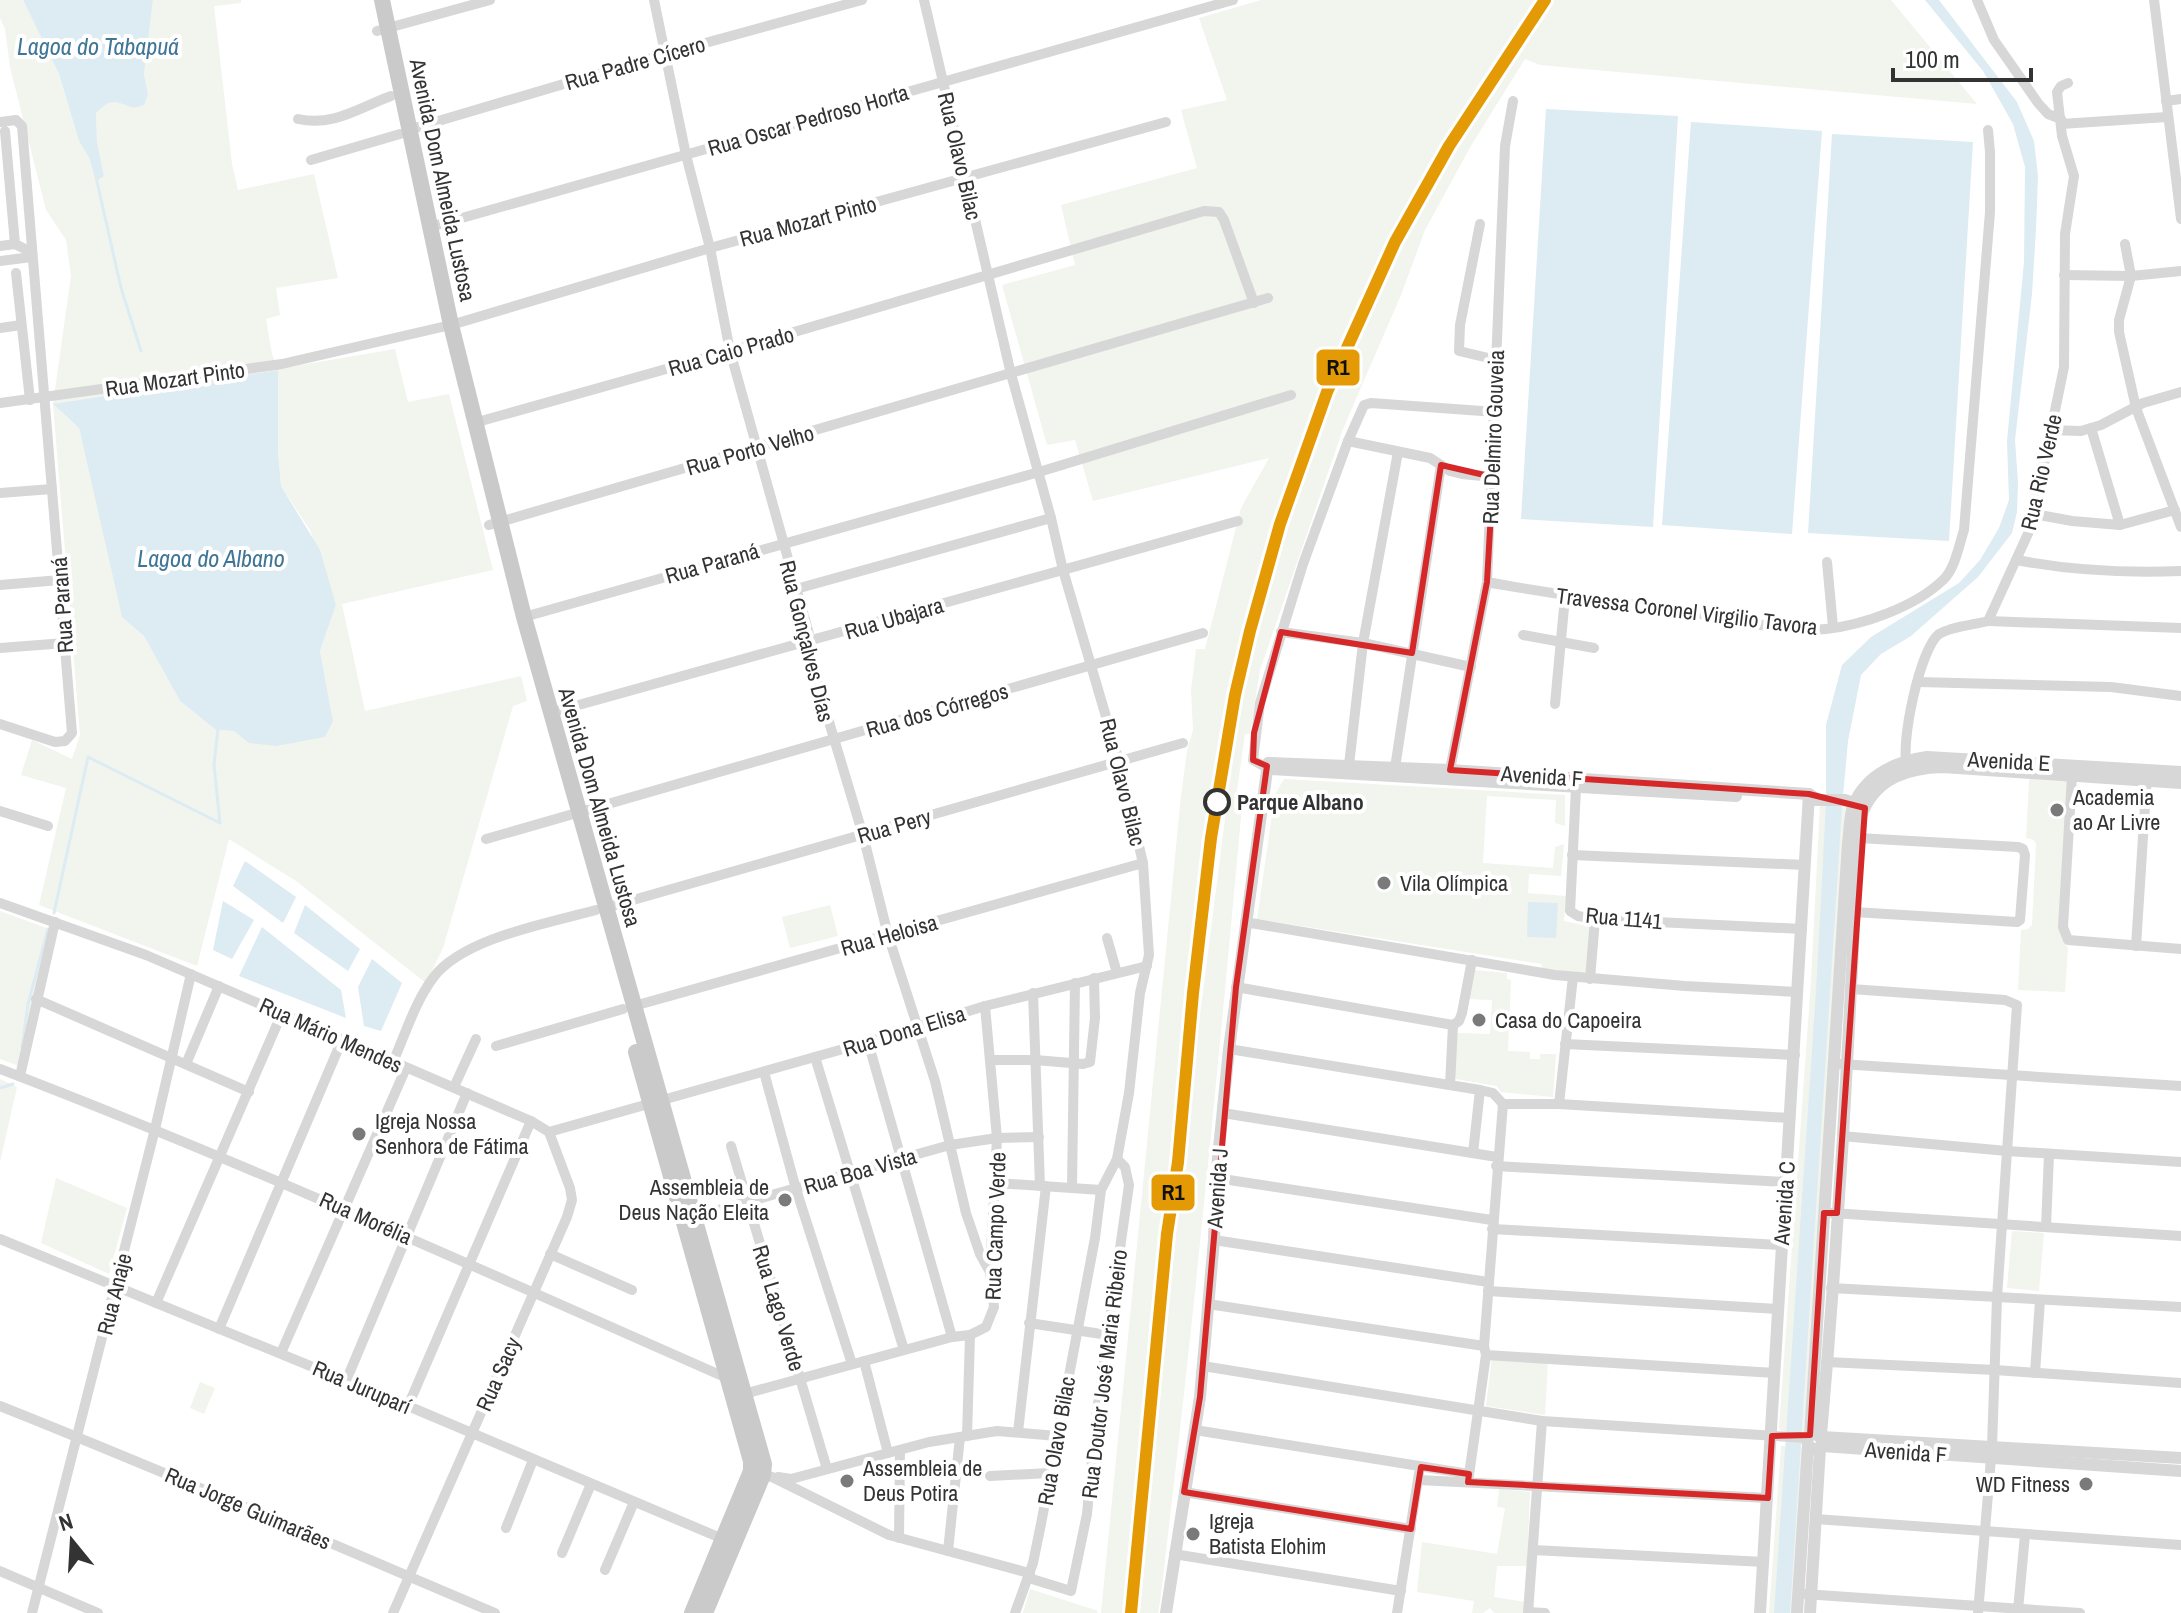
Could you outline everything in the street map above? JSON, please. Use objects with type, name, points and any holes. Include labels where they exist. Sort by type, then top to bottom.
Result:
[{"type":"main road","name":"Avenida Dom Almeida Lustosa","points":[[371,0],[382,30],[455,363],[494,524],[628,1008],[727,1352],[744,1394],[767,1476]]},
{"type":"main road","name":"Avenida Dom Almeida Lustosa","points":[[382,0],[382,30],[391,96],[430,227],[447,326]]},
{"type":"main road","name":"Avenida Dom Almeida Lustosa","points":[[455,363],[474,423],[494,524],[550,713],[557,758]]},
{"type":"main road","name":"Avenida Dom Almeida Lustosa","points":[[692,1613],[751,1466],[727,1378],[727,1352]]},
{"type":"main road","points":[[705,1613],[767,1476]]},
{"type":"street","points":[[382,30],[490,0]]},
{"type":"street","name":"Rua Gonçalves Días","points":[[654,0],[730,351],[811,641],[808,652],[863,835],[888,935],[935,1081],[966,1213],[980,1254],[990,1272]]},
{"type":"street","name":"Rua Padre Cícero","points":[[311,160],[665,54],[862,0]]},
{"type":"street","name":"Rua Olavo Bilac","points":[[924,0],[1011,374],[1063,570],[1119,761],[1143,863],[1149,946],[1117,1159],[1101,1190],[1095,1238],[1057,1436],[1029,1573],[1015,1613]]},
{"type":"street","name":"Rua Oscar Pedroso Horta","points":[[430,227],[1233,0]]},
{"type":"street","points":[[1977,0],[1994,40],[2048,114],[2061,122],[2167,117]]},
{"type":"street","points":[[2154,0],[2181,219]]},
{"type":"street","points":[[2061,122],[2057,92],[2068,83]]},
{"type":"street","points":[[298,119],[317,123],[333,120],[391,96]]},
{"type":"street","points":[[2166,101],[2181,99]]},
{"type":"street","name":"Rua Delmiro Gouveia","points":[[1450,770],[1487,582],[1505,146],[1513,101]]},
{"type":"street","name":"Rua Paraná","points":[[0,724],[55,742],[70,738],[72,733],[22,126],[16,120],[2,126]]},
{"type":"street","name":"Rua Mozart Pinto","points":[[0,403],[282,364],[447,326],[710,248],[1166,122]]},
{"type":"street","name":"Rua Rio Verde","points":[[1988,621],[2017,560],[2034,514],[2064,367],[2067,216],[2074,176],[2061,122]]},
{"type":"street","points":[[2,126],[5,187],[15,244]]},
{"type":"street","name":"Travessa Coronel Virgilio Tavora","points":[[1487,582],[1565,597],[1760,624],[1833,627],[1869,621],[1898,609],[1944,580],[1964,530],[1990,212],[1988,130]]},
{"type":"street","name":"Rua Caio Prado","points":[[474,423],[1204,211],[1219,212],[1224,220],[1254,303]]},
{"type":"street","points":[[1480,224],[1460,325],[1459,351],[1497,360]]},
{"type":"street","points":[[0,246],[15,244],[32,255]]},
{"type":"street","points":[[2125,244],[2131,276],[2119,320],[2119,332],[2136,408],[2181,527]]},
{"type":"street","points":[[0,261],[32,255]]},
{"type":"street","points":[[2064,275],[2131,276],[2181,271]]},
{"type":"street","points":[[16,273],[30,400]]},
{"type":"street","name":"Rua Porto Velho","points":[[494,524],[1268,298]]},
{"type":"street","points":[[0,328],[21,325]]},
{"type":"street","points":[[2050,430],[2081,431],[2115,420],[2155,399],[2181,392]]},
{"type":"street","name":"Rua Paraná","points":[[524,617],[1039,472],[1291,395]]},
{"type":"street","points":[[1262,764],[1260,703],[1303,564],[1348,441],[1366,403],[1496,412]]},
{"type":"street","points":[[2091,428],[2120,525]]},
{"type":"street","points":[[1348,441],[1430,458],[1462,474],[1493,477]]},
{"type":"street","points":[[1349,765],[1363,643],[1398,452]]},
{"type":"street","points":[[1395,768],[1441,465]]},
{"type":"street","points":[[0,493],[52,489]]},
{"type":"street","points":[[2034,514],[2120,525],[2175,510]]},
{"type":"street","points":[[796,589],[1051,518]]},
{"type":"street","name":"Rua Ubajara","points":[[550,713],[1238,521]]},
{"type":"street","points":[[2017,560],[2056,568],[2094,571],[2181,571]]},
{"type":"street","points":[[1827,562],[1833,627]]},
{"type":"street","points":[[0,585],[60,580]]},
{"type":"street","points":[[1555,704],[1565,597]]},
{"type":"street","points":[[1855,803],[1907,765],[1908,722],[1923,663],[1936,637],[1947,631],[1988,621],[2181,628]]},
{"type":"street","points":[[1281,632],[1363,643],[1471,667]]},
{"type":"street","name":"Rua dos Córregos","points":[[486,839],[1203,633]]},
{"type":"street","points":[[1523,635],[1594,648]]},
{"type":"street","points":[[0,648],[65,643]]},
{"type":"street","points":[[1918,682],[2111,687],[2181,696]]},
{"type":"street","name":"Rua Pery","points":[[393,1062],[434,976],[473,945],[1183,743]]},
{"type":"street","name":"Avenida E","points":[[1907,765],[1941,757],[2147,775],[2181,783]]},
{"type":"street","name":"Avenida F","points":[[1262,764],[1349,765],[1395,768],[1421,774],[1450,770],[1855,803]]},
{"type":"street","name":"Avenida F","points":[[1262,764],[1287,772],[1421,774],[1576,788],[1643,787]]},
{"type":"street","name":"Avenida J","points":[[1166,1613],[1203,1366],[1216,1178],[1262,764]]},
{"type":"street","name":"Avenida E","points":[[1907,765],[2072,776],[2107,772]]},
{"type":"street","name":"Avenida E","points":[[2147,775],[2181,772]]},
{"type":"street","points":[[2136,946],[2147,775]]},
{"type":"street","points":[[2072,776],[2065,936],[2073,943],[2181,949]]},
{"type":"street","name":"Rua 1141","points":[[1576,788],[1570,911],[1578,916],[1802,929]]},
{"type":"street","name":"Avenida C","points":[[1760,1613],[1768,1498],[1776,1437],[1777,1309],[1805,865],[1812,798]]},
{"type":"street","name":"Avenida C","points":[[1797,1613],[1804,1594],[1815,1519],[1814,1440],[1827,1362],[1831,1213],[1842,1136],[1841,1064],[1851,989],[1858,838],[1855,803]]},
{"type":"street","name":"Avenida C","points":[[1810,1613],[1804,1594],[1841,1064],[1848,843],[1855,803]]},
{"type":"street","points":[[0,811],[48,826]]},
{"type":"street","points":[[1854,912],[2017,922],[2022,894],[2023,849],[1858,838]]},
{"type":"street","points":[[1572,855],[1805,865]]},
{"type":"street","name":"Rua Heloisa","points":[[496,1046],[1143,863]]},
{"type":"street","name":"Rua Mário Mendes","points":[[0,903],[191,974],[454,1087],[549,1132]]},
{"type":"street","points":[[1590,979],[1595,919]]},
{"type":"street","points":[[20,1076],[55,922]]},
{"type":"street","points":[[1245,922],[1498,967],[1573,977],[1798,992]]},
{"type":"street","points":[[1107,938],[1117,973]]},
{"type":"street","points":[[1236,987],[1453,1025],[1462,1013],[1472,960]]},
{"type":"street","name":"Rua Dona Elisa","points":[[657,1103],[985,1006],[1147,966]]},
{"type":"street","name":"Rua Anaje","points":[[32,1613],[173,1057],[191,974]]},
{"type":"street","points":[[1559,1104],[1573,977]]},
{"type":"street","points":[[992,1060],[1088,1063],[1091,1060],[1095,1018],[1094,978]]},
{"type":"street","points":[[1072,1187],[1075,983]]},
{"type":"street","points":[[186,1064],[219,986]]},
{"type":"street","points":[[1851,989],[2005,1000],[2017,1005],[2001,1224],[2001,1298],[1978,1610]]},
{"type":"street","points":[[1018,1432],[1043,1186],[1033,993]]},
{"type":"street","points":[[36,999],[249,1092]]},
{"type":"street","name":"Rua Campo Verde","points":[[970,1335],[986,1327],[994,1296],[990,1272],[997,1138],[985,1006]]},
{"type":"street","points":[[156,1303],[282,1013]]},
{"type":"street","points":[[1450,1085],[1453,1025]]},
{"type":"street","points":[[454,1087],[476,1039]]},
{"type":"street","points":[[219,1329],[342,1040]]},
{"type":"street","points":[[868,1042],[952,1337]]},
{"type":"street","points":[[1565,1044],[1795,1055]]},
{"type":"street","points":[[1229,1049],[1480,1090],[1493,1093],[1503,1104],[1559,1104],[1790,1118]]},
{"type":"street","points":[[815,1057],[904,1350]]},
{"type":"street","points":[[1841,1064],[2181,1086]]},
{"type":"street","points":[[281,1353],[406,1068]]},
{"type":"street","name":"Rua Morélia","points":[[0,1069],[219,1155],[727,1378]]},
{"type":"street","points":[[764,1072],[796,1189],[888,1453]]},
{"type":"street","points":[[1473,1153],[1480,1090]]},
{"type":"street","points":[[346,1381],[467,1093]]},
{"type":"street","points":[[549,1132],[657,1103]]},
{"type":"street","points":[[1468,1478],[1485,1351],[1503,1104]]},
{"type":"street","points":[[1223,1113],[1473,1153],[1497,1162],[1785,1182]]},
{"type":"street","points":[[408,1406],[531,1121]]},
{"type":"street","name":"Rua Sacy","points":[[393,1613],[572,1200],[549,1132]]},
{"type":"street","points":[[1842,1136],[2181,1162]]},
{"type":"street","name":"Rua Boa Vista","points":[[690,1218],[950,1145],[997,1138],[1039,1137]]},
{"type":"street","name":"Rua Lago Verde","points":[[731,1146],[827,1469]]},
{"type":"street","points":[[2046,1227],[2049,1154]]},
{"type":"street","name":"Rua Doutor José Maria Ribeiro","points":[[1029,1573],[1032,1579],[1071,1591],[1087,1514],[1096,1418],[1129,1185],[1125,1167],[1117,1159]]},
{"type":"street","points":[[1216,1178],[1492,1225],[1781,1245]]},
{"type":"street","points":[[997,1183],[1101,1190]]},
{"type":"street","points":[[1831,1213],[2181,1236]]},
{"type":"street","name":"Rua Juruparí","points":[[0,1239],[723,1539]]},
{"type":"street","points":[[1214,1240],[1488,1286],[1777,1309]]},
{"type":"street","points":[[550,1254],[632,1290]]},
{"type":"street","points":[[1831,1288],[2181,1307]]},
{"type":"street","points":[[2035,1373],[2040,1300]]},
{"type":"street","points":[[1208,1304],[1485,1351],[1775,1373]]},
{"type":"street","points":[[1029,1323],[1108,1335]]},
{"type":"street","points":[[744,1394],[801,1376],[970,1335],[963,1436],[948,1551]]},
{"type":"street","points":[[1827,1362],[2181,1383]]},
{"type":"street","points":[[1203,1366],[1542,1421],[1814,1440]]},
{"type":"street","name":"Rua Jorge Guimarães","points":[[0,1406],[226,1497],[495,1613]]},
{"type":"street","points":[[1542,1421],[1528,1612],[1545,1613]]},
{"type":"street","points":[[1195,1430],[1420,1467],[1468,1478],[1536,1485],[1768,1498]]},
{"type":"street","points":[[767,1476],[791,1479],[900,1450],[997,1431],[1057,1436]]},
{"type":"street","name":"Avenida F","points":[[1814,1440],[1991,1452],[2181,1471]]},
{"type":"street","points":[[899,1538],[900,1450]]},
{"type":"street","name":"Avenida F","points":[[1991,1452],[2181,1458]]},
{"type":"street","points":[[506,1528],[533,1460]]},
{"type":"street","points":[[1397,1613],[1420,1467]]},
{"type":"street","points":[[990,1476],[1049,1473]]},
{"type":"street","points":[[767,1476],[899,1538],[1029,1573]]},
{"type":"street","points":[[1419,1480],[1468,1478]]},
{"type":"street","points":[[562,1553],[591,1484]]},
{"type":"street","points":[[1184,1492],[1411,1529]]},
{"type":"street","points":[[605,1570],[634,1502]]},
{"type":"street","points":[[1815,1519],[2181,1545]]},
{"type":"street","points":[[2018,1610],[2025,1535]]},
{"type":"street","points":[[1533,1550],[1764,1562]]},
{"type":"street","points":[[1174,1554],[1401,1591]]},
{"type":"street","points":[[0,1571],[98,1613]]},
{"type":"street","points":[[1804,1594],[1978,1610],[2080,1613]]},
{"type":"highlighted area","points":[[1441,465],[1493,477],[1487,582],[1450,770],[1809,794],[1865,808],[1837,1213],[1824,1213],[1810,1435],[1772,1436],[1768,1498],[1468,1482],[1469,1474],[1421,1467],[1411,1529],[1184,1492],[1200,1397],[1236,987],[1267,766],[1253,760],[1254,733],[1281,632],[1412,653]]},
{"type":"shaded area","points":[[0,0],[23,0],[59,74],[79,141],[104,176],[97,142],[96,113],[114,102],[135,108],[148,94],[144,74],[153,0],[241,0],[241,3],[214,6],[232,164],[238,190],[314,174],[338,278],[276,288],[280,315],[266,319],[278,369],[395,349],[408,402],[449,394],[493,570],[342,604],[365,711],[521,676],[527,701],[513,706],[443,948],[426,983],[296,881],[229,839],[197,966],[39,905],[66,788],[21,775],[32,740],[72,759],[80,735],[53,404],[71,276],[66,240],[46,210],[0,18]],"holes":[[[278,370],[281,486],[310,530],[336,605],[320,651],[333,721],[250,743],[234,731],[216,730],[180,701],[144,636],[122,616],[79,428],[54,405]]]},
{"type":"shaded area","points":[[1261,0],[1891,0],[1977,104],[1540,65],[1525,59],[1472,144],[1425,230],[1401,295],[1343,429],[1260,670],[1250,734],[1245,734],[1235,804],[1242,806],[1224,1005],[1160,1602],[1158,1613],[1101,1613],[1181,796],[1193,730],[1191,690],[1196,649],[1205,649],[1241,508],[1269,458],[1093,501],[1075,440],[1047,445],[1002,285],[1075,265],[1061,205],[1197,168],[1181,110],[1227,100],[1199,18]],"holes":[[[1225,763],[1232,764],[1201,1007],[1194,1005]]]},
{"type":"shaded area","points":[[2032,777],[2067,779],[2061,920],[2062,939],[2068,948],[2065,992],[2018,990],[2021,930],[2032,925],[2036,844],[2034,840],[2026,838],[2029,780]]},
{"type":"shaded area","name":"Vila Olímpica","points":[[1284,779],[1565,795],[1565,826],[1555,823],[1556,800],[1487,796],[1483,863],[1553,868],[1555,847],[1564,844],[1561,876],[1529,874],[1528,893],[1566,896],[1564,921],[1592,927],[1588,973],[1541,969],[1542,964],[1257,919],[1275,794]]},
{"type":"shaded area","points":[[1846,802],[1849,810],[1804,1434],[1782,1434],[1779,1428],[1811,981],[1820,804]]},
{"type":"shaded area","points":[[830,905],[838,936],[790,948],[782,917]]},
{"type":"shaded area","points":[[0,911],[57,932],[19,1066],[0,1059]]},
{"type":"shaded area","points":[[1473,970],[1507,973],[1507,979],[1511,980],[1508,1051],[1530,1052],[1530,1059],[1540,1059],[1540,1054],[1556,1054],[1553,1097],[1500,1092],[1497,1086],[1456,1079],[1454,1076],[1457,1033],[1490,1034],[1492,1000],[1469,999]]},
{"type":"shaded area","points":[[0,1079],[17,1087],[0,1162]]},
{"type":"shaded area","points":[[56,1178],[127,1208],[109,1274],[41,1243]]},
{"type":"shaded area","points":[[2012,1231],[2044,1233],[2039,1291],[2007,1288]]},
{"type":"shaded area","points":[[1492,1357],[1548,1361],[1545,1415],[1486,1406]]},
{"type":"shaded area","points":[[200,1382],[215,1388],[204,1414],[190,1408]]},
{"type":"shaded area","points":[[1781,1446],[1803,1447],[1799,1613],[1769,1613]]},
{"type":"shaded area","points":[[1499,1489],[1530,1492],[1527,1566],[1497,1566],[1494,1597],[1525,1602],[1524,1613],[1494,1613],[1490,1608],[1483,1613],[1472,1613],[1474,1601],[1417,1592],[1422,1542],[1497,1554],[1505,1508],[1497,1507]]},
{"type":"shaded area","points":[[1030,1589],[1098,1611],[1023,1613]]},
{"type":"water","name":"Lagoa do Tabapuá","points":[[23,0],[153,0],[144,74],[148,94],[144,105],[134,108],[110,103],[96,113],[97,142],[104,176],[96,181],[89,157],[79,141],[59,74]]},
{"type":"water","points":[[1925,0],[1939,0],[2017,102],[2034,141],[2038,176],[2036,229],[2032,294],[2015,440],[2017,512],[2012,533],[1978,577],[1911,636],[1881,654],[1861,675],[1848,741],[1842,807],[1790,1613],[1774,1613],[1816,991],[1826,803],[1826,725],[1842,665],[1871,637],[1959,583],[1980,560],[1999,528],[2009,500],[2007,441],[2024,262],[2025,167],[2013,124],[1983,71]]},
{"type":"water","points":[[1546,109],[1678,116],[1653,527],[1521,519]]},
{"type":"water","points":[[1691,122],[1822,131],[1792,534],[1662,525]]},
{"type":"water","points":[[1832,134],[1973,142],[1949,541],[1808,533]]},
{"type":"water","name":"Lagoa do Albano","points":[[278,370],[281,486],[320,550],[336,605],[320,651],[333,721],[325,737],[276,746],[249,743],[234,731],[216,730],[180,701],[144,636],[122,617],[79,428],[53,404]]},
{"type":"water","points":[[245,861],[296,897],[283,923],[233,886]]},
{"type":"water","points":[[223,901],[254,920],[232,959],[213,950]]},
{"type":"water","points":[[1528,902],[1558,903],[1556,938],[1527,937]]},
{"type":"water","points":[[305,905],[360,949],[348,971],[294,933]]},
{"type":"water","points":[[262,927],[341,990],[346,1018],[239,976]]},
{"type":"water","points":[[372,959],[402,983],[381,1031],[364,1026],[358,987]]},
{"type":"waterway","points":[[96,177],[121,288],[141,351]]},
{"type":"waterway","points":[[54,913],[88,757],[220,823],[214,765],[218,728]]},
{"type":"waterway","points":[[22,1047],[28,1004],[48,929]]},
{"type":"waterway","points":[[0,1088],[13,1084]]},
{"type":"tram line","points":[[1223,759],[1232,728],[1235,695],[1268,565]]},
{"type":"railway","points":[[1131,1613],[1193,993],[1223,759]]},
{"type":"transit line","name":"R1","points":[[1131,1613],[1167,1234],[1178,1162],[1211,838],[1235,695],[1250,631],[1280,524],[1327,392],[1395,242],[1449,146],[1545,0]]},
{"type":"place","name":"Parque Albano","points":[[1217,802]]},
{"type":"place","name":"Academia ao Ar Livre","points":[[2057,810]]},
{"type":"place","name":"Vila Olímpica","points":[[1384,883]]},
{"type":"place","name":"Casa do Capoeira","points":[[1479,1020]]},
{"type":"place","name":"Igreja Nossa Senhora de Fátima","points":[[359,1134]]},
{"type":"place","name":"Assembleia de Deus Nação Eleita","points":[[785,1200]]},
{"type":"place","name":"Assembleia de Deus Potira","points":[[847,1481]]},
{"type":"place","name":"WD Fitness","points":[[2086,1484]]},
{"type":"place","name":"Igreja Batista Elohim","points":[[1193,1534]]}]
